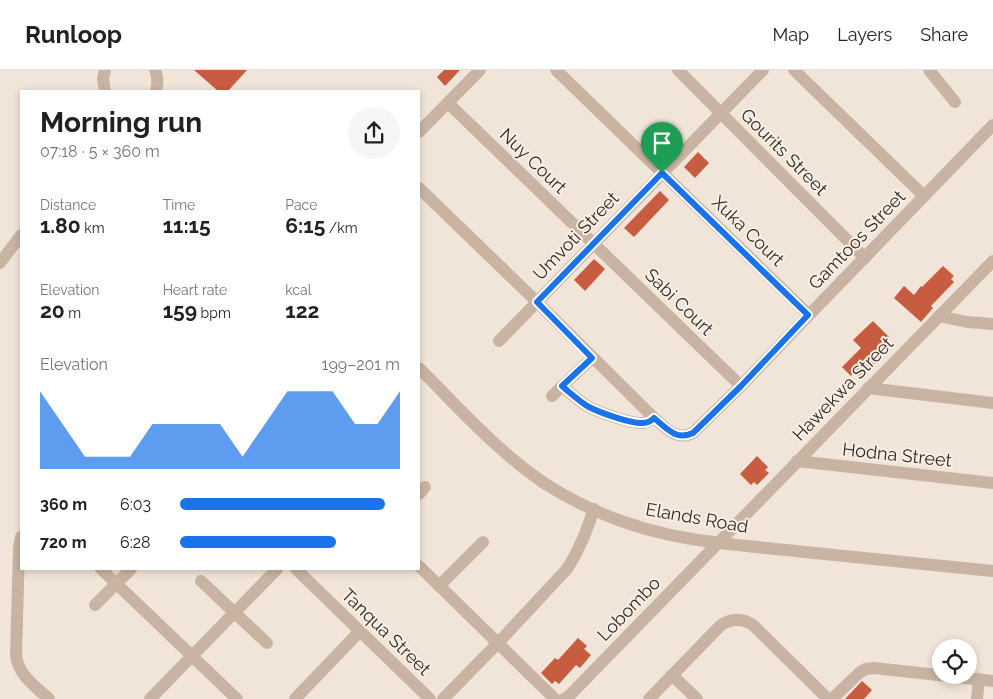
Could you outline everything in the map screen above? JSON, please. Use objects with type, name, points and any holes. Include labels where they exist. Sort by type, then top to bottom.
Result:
[{"type":"street","points":[[156,70],[158,89]]},
{"type":"street","points":[[420,131],[480,70]]},
{"type":"street","name":"Xuka Court","points":[[556,70],[808,315]]},
{"type":"street","name":"Gourits Street","points":[[678,70],[865,258]]},
{"type":"street","name":"Umvoti Street","points":[[499,341],[763,70]]},
{"type":"street","points":[[794,70],[924,196]]},
{"type":"street","points":[[929,70],[955,102]]},
{"type":"street","name":"Nuy Court","points":[[448,103],[593,244]]},
{"type":"street","name":"Gamtoos Street","points":[[420,189],[654,418],[675,434],[687,436],[693,433],[741,386],[993,125]]},
{"type":"street","points":[[0,263],[20,236]]},
{"type":"street","name":"Sabi Court","points":[[593,244],[741,386]]},
{"type":"street","name":"Hawekwa Street","points":[[718,542],[993,260]]},
{"type":"street","points":[[938,316],[967,322],[993,324]]},
{"type":"street","points":[[552,396],[592,358]]},
{"type":"street","name":"Elands Road","points":[[420,369],[501,450],[522,467],[569,497],[617,519],[650,530],[692,539],[993,571]]},
{"type":"street","points":[[562,386],[577,399],[597,411],[632,422],[649,422],[654,418]]},
{"type":"street","points":[[868,388],[993,403]]},
{"type":"street","name":"Hodna Street","points":[[797,462],[993,483]]},
{"type":"street","points":[[443,699],[567,569],[583,540],[594,509]]},
{"type":"street","points":[[20,542],[16,661],[24,676],[49,699]]},
{"type":"street","points":[[439,586],[483,542]]},
{"type":"street","name":"Lobombo","points":[[564,699],[570,696],[718,542]]},
{"type":"street","points":[[420,567],[555,699]]},
{"type":"street","points":[[102,570],[237,699]]},
{"type":"street","points":[[95,606],[130,570]]},
{"type":"street","points":[[150,699],[276,570]]},
{"type":"street","name":"Tanqua Street","points":[[297,570],[430,699]]},
{"type":"street","points":[[201,581],[267,643]]},
{"type":"street","points":[[649,699],[721,625],[730,620],[742,620],[753,625],[828,699]]},
{"type":"street","points":[[295,699],[360,631]]},
{"type":"street","points":[[832,699],[858,673],[874,668],[993,681]]},
{"type":"street","points":[[672,675],[697,699]]},
{"type":"street","points":[[977,699],[979,679]]},
{"type":"building","points":[[194,70],[247,70],[229,90],[217,90]]},
{"type":"building","points":[[444,70],[460,70],[445,86],[437,77]]},
{"type":"building","points":[[698,152],[709,163],[695,178],[684,167]]},
{"type":"building","points":[[660,191],[669,200],[634,237],[624,228]]},
{"type":"building","points":[[594,259],[605,269],[585,291],[574,280]]},
{"type":"building","points":[[943,266],[954,276],[951,279],[954,282],[931,306],[933,308],[921,322],[894,298],[904,286],[914,295]]},
{"type":"building","points":[[873,321],[889,337],[886,339],[892,346],[860,379],[853,373],[851,376],[842,367],[861,348],[853,340]]},
{"type":"building","points":[[757,456],[768,467],[765,470],[769,473],[757,485],[754,482],[751,485],[740,474]]},
{"type":"building","points":[[578,638],[587,646],[584,649],[591,655],[580,668],[576,665],[559,684],[555,681],[552,684],[541,673],[555,658],[558,660]]},
{"type":"building","points":[[862,681],[872,690],[864,699],[845,699]]},
{"type":"route","points":[[662,173],[808,315],[741,386],[693,433],[687,436],[681,436],[667,430],[654,418],[649,422],[632,422],[597,411],[577,399],[562,386],[592,358],[537,302],[662,173]]}]
